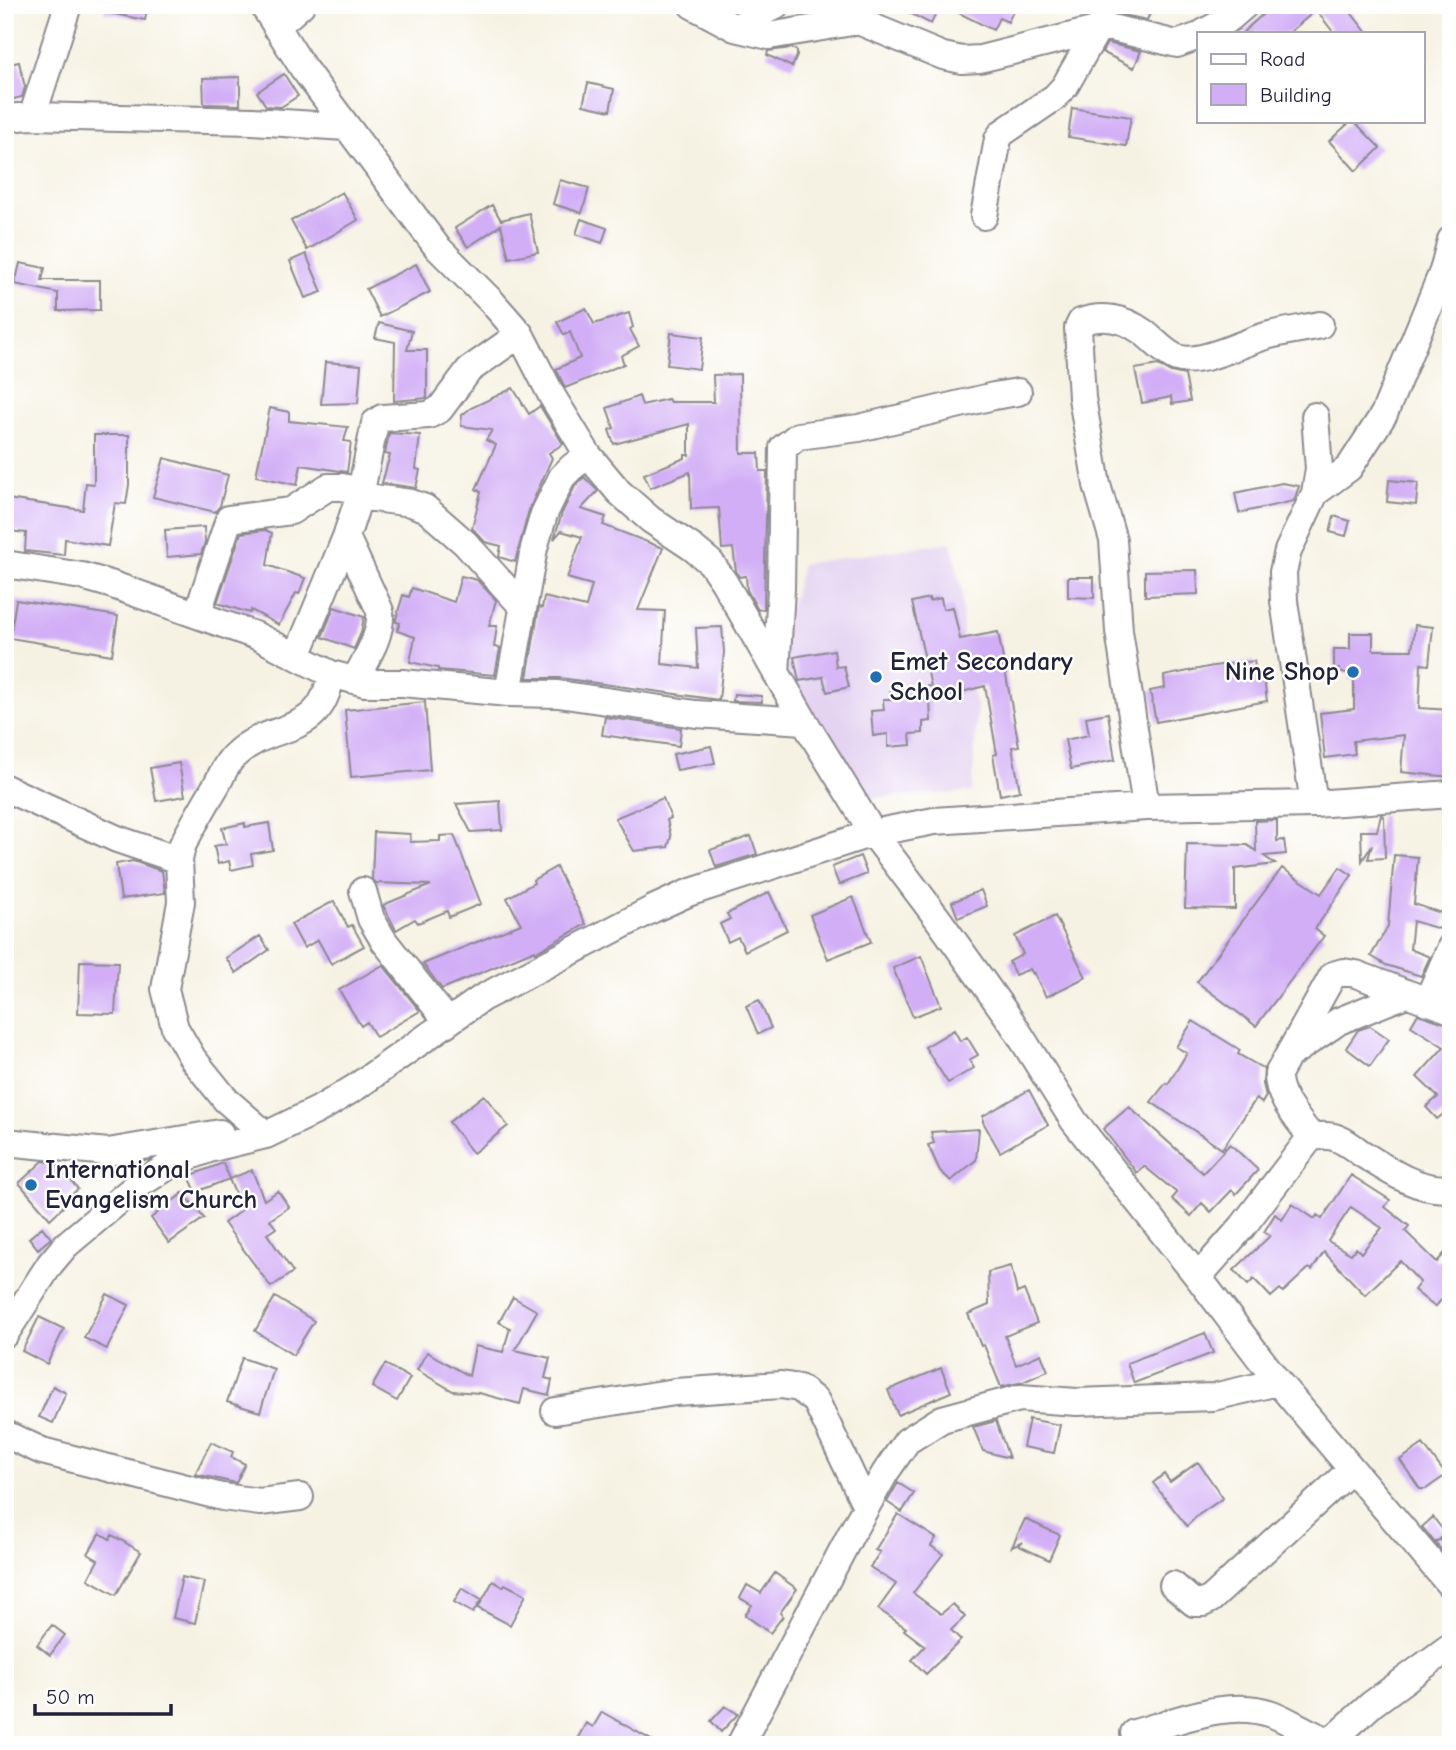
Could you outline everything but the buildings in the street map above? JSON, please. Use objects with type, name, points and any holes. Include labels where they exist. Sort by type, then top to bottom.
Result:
[{"type":"street","points":[[18,117],[35,108],[68,5]]},
{"type":"street","points":[[301,5],[269,16],[303,68],[437,247],[520,334],[552,396],[588,455],[619,492],[711,563],[873,833],[1004,1011],[1074,1121],[1278,1382],[1451,1586]]},
{"type":"street","points":[[692,5],[726,25],[769,36],[858,21],[943,56],[962,60],[980,59],[1108,27],[1177,44],[1197,37]]},
{"type":"street","points":[[736,28],[776,5]]},
{"type":"street","points":[[1205,32],[1230,18],[1245,5]]},
{"type":"street","points":[[984,216],[998,139],[1002,133],[1055,97],[1065,86],[1098,28]]},
{"type":"street","points":[[18,117],[252,121],[346,127]]},
{"type":"street","points":[[1315,493],[1349,468],[1384,414],[1443,271],[1451,240]]},
{"type":"street","points":[[1146,807],[1119,631],[1113,540],[1097,485],[1082,398],[1078,328],[1081,322],[1086,320],[1114,318],[1144,332],[1176,358],[1185,359],[1216,354],[1266,336],[1320,325]]},
{"type":"street","points":[[297,656],[346,537],[360,493],[375,423],[382,418],[429,415],[440,409],[470,370],[520,334]]},
{"type":"street","points":[[776,673],[781,589],[783,449],[798,436],[859,428],[1018,392]]},
{"type":"street","points":[[1314,804],[1284,601],[1283,572],[1288,551],[1315,493],[1319,469],[1315,416]]},
{"type":"street","points":[[508,693],[534,548],[544,514],[562,477],[588,455]]},
{"type":"street","points":[[197,615],[229,519],[291,511],[328,488],[342,487],[425,508],[464,543],[523,607]]},
{"type":"street","points":[[261,1131],[226,1100],[193,1059],[175,1028],[164,989],[181,902],[179,860],[182,846],[231,758],[249,743],[298,725],[317,712],[329,691],[379,634],[380,611],[346,537]]},
{"type":"street","points":[[5,564],[82,576],[257,636],[343,677],[365,682],[508,693],[558,694],[696,714],[804,722]]},
{"type":"street","points":[[5,788],[117,839],[179,860]]},
{"type":"street","points":[[5,1334],[43,1274],[66,1245],[135,1187],[175,1162],[318,1110],[356,1087],[482,998],[688,893],[873,833],[934,821],[1146,807],[1314,804],[1451,794]]},
{"type":"street","points":[[363,891],[372,919],[384,941],[448,1022]]},
{"type":"street","points":[[1428,1002],[1451,947]]},
{"type":"street","points":[[1311,1137],[1278,1085],[1278,1074],[1333,975],[1343,972],[1356,974],[1428,1002]]},
{"type":"street","points":[[1285,1059],[1339,1021],[1428,1002]]},
{"type":"street","points":[[5,1142],[108,1152],[261,1131]]},
{"type":"street","points":[[1198,1277],[1244,1226],[1311,1137],[1329,1135],[1345,1142],[1377,1164],[1415,1182],[1436,1190],[1451,1188]]},
{"type":"street","points":[[740,1745],[866,1506],[907,1441],[942,1419],[1020,1398],[1077,1402],[1213,1397],[1278,1382]]},
{"type":"street","points":[[555,1411],[675,1392],[780,1385],[799,1388],[816,1401],[866,1506]]},
{"type":"street","points":[[5,1434],[42,1451],[222,1497],[260,1502],[300,1497]]},
{"type":"street","points":[[1173,1585],[1194,1604],[1211,1599],[1351,1470]]},
{"type":"street","points":[[1134,1733],[1215,1712],[1250,1708],[1292,1722],[1317,1737],[1331,1741],[1372,1704],[1451,1646]]},
{"type":"shaded area","name":"Emet Secondary School","points":[[951,542],[962,592],[963,656],[977,710],[972,792],[860,798],[777,662],[802,564]]},
{"type":"place","name":"Nine Shop","points":[[1353,672]]},
{"type":"place","name":"Emet Secondary School","points":[[876,677]]},
{"type":"place","name":"International Evangelism Church","points":[[31,1185]]}]
